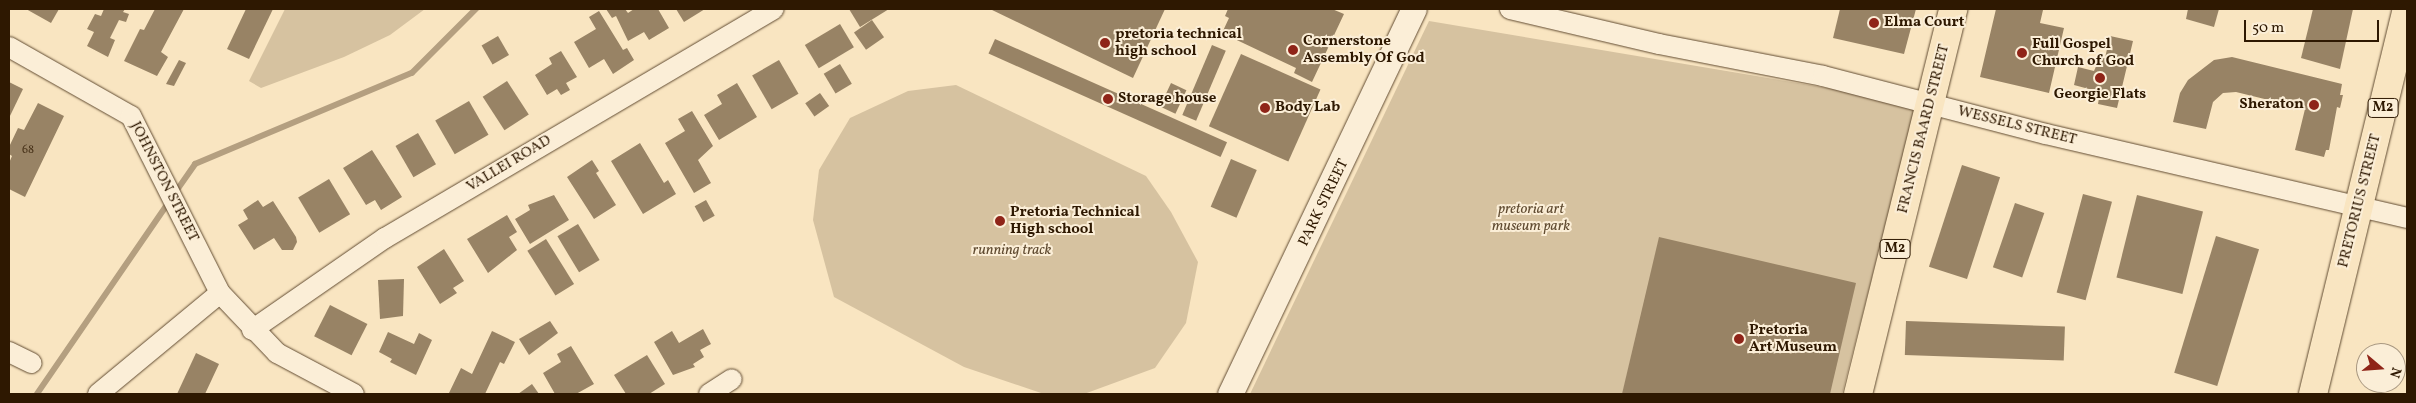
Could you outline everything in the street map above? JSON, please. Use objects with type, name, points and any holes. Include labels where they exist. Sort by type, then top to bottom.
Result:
[{"type":"main road","name":"FRANCIS BAARD STREET","points":[[1858,394],[1953,9]]},
{"type":"main road","name":"PRETORIUS STREET","points":[[2313,394],[2407,9]]},
{"type":"street","name":"VALLEI ROAD","points":[[252,330],[384,238],[774,9]]},
{"type":"street","name":"PARK STREET","points":[[1216,394],[1399,9]]},
{"type":"street","name":"PARK STREET","points":[[1230,394],[1414,9]]},
{"type":"street","name":"WESSELS STREET","points":[[1510,9],[1659,44],[1823,76],[2046,134],[2407,218]]},
{"type":"street","name":"JOHNSTON STREET","points":[[9,47],[131,116],[220,293],[252,330],[277,353],[354,394]]},
{"type":"street","points":[[98,394],[220,293]]},
{"type":"street","points":[[9,352],[32,363]]},
{"type":"street","points":[[709,394],[732,379]]},
{"type":"green space","points":[[285,9],[425,9],[390,35],[344,57],[261,88],[249,81]]},
{"type":"green space","name":"pretoria art museum park","points":[[1429,21],[1917,103],[1842,394],[1250,394]]},
{"type":"green space","name":"running track","points":[[956,85],[1146,176],[1171,212],[1198,262],[1186,323],[1155,368],[1084,394],[1044,394],[964,367],[834,297],[813,220],[819,170],[850,118],[908,91]]},
{"type":"building","points":[[26,9],[59,9],[51,23]]},
{"type":"building","points":[[104,9],[125,9],[123,12],[129,14],[126,22],[119,20],[110,38],[115,40],[108,57],[87,46],[94,32],[87,29],[95,14],[101,16]]},
{"type":"building","points":[[155,9],[184,9],[161,52],[168,57],[157,76],[124,61],[140,29],[144,30]]},
{"type":"building","points":[[246,9],[273,9],[249,59],[227,49]]},
{"type":"building","points":[[606,9],[625,9],[628,13],[634,9],[658,9],[669,28],[649,40],[644,32],[628,41],[616,16],[612,18]]},
{"type":"building","points":[[676,9],[705,9],[684,22]]},
{"type":"building","points":[[849,9],[889,9],[860,27]]},
{"type":"building","name":"pretoria technical high school","points":[[990,9],[1165,9],[1133,78]]},
{"type":"building","name":"Cornerstone Assembly Of God","points":[[1228,9],[1332,9],[1344,14],[1312,82],[1294,73],[1296,68],[1222,33],[1229,18],[1225,16]]},
{"type":"building","name":"Elma Court","points":[[1840,9],[1916,9],[1904,54],[1833,38]]},
{"type":"building","name":"Full Gospel Church of God","points":[[1996,9],[2043,10],[2040,23],[2064,28],[2049,93],[1980,77]]},
{"type":"building","points":[[2188,9],[2219,9],[2214,27],[2186,19]]},
{"type":"building","points":[[2313,9],[2353,9],[2340,69],[2301,58]]},
{"type":"building","points":[[599,11],[623,50],[627,48],[634,60],[613,74],[604,59],[589,68],[574,42],[596,29],[589,17]]},
{"type":"building","points":[[872,20],[884,37],[866,50],[854,33]]},
{"type":"building","points":[[840,24],[854,47],[819,68],[805,45]]},
{"type":"building","points":[[498,36],[509,55],[493,65],[482,46]]},
{"type":"building","name":"Georgie Flats","points":[[2110,36],[2133,41],[2117,108],[2098,104],[2100,92],[2074,85],[2078,67],[2094,71],[2100,57],[2105,58]]},
{"type":"building","name":"Storage house","points":[[995,39],[1227,142],[1221,157],[988,54]]},
{"type":"building","points":[[1212,45],[1226,51],[1196,121],[1182,115]]},
{"type":"building","points":[[561,51],[577,77],[566,83],[570,90],[561,95],[557,89],[547,95],[535,75],[552,64],[549,58]]},
{"type":"building","name":"Body Lab","points":[[1241,54],[1320,89],[1288,162],[1209,126]]},
{"type":"building","name":"Sheraton","points":[[2232,57],[2342,84],[2340,95],[2343,95],[2340,108],[2337,107],[2329,150],[2326,150],[2324,157],[2295,150],[2305,109],[2236,92],[2223,93],[2213,102],[2206,129],[2173,122],[2180,93],[2188,80],[2214,60]]},
{"type":"building","points":[[179,60],[186,63],[174,86],[166,84]]},
{"type":"building","points":[[779,60],[798,94],[772,109],[752,76]]},
{"type":"building","points":[[840,64],[852,84],[836,94],[824,74]]},
{"type":"building","points":[[507,81],[529,115],[504,130],[483,97]]},
{"type":"building","points":[[9,82],[23,89],[9,118]]},
{"type":"building","points":[[737,83],[757,117],[719,140],[704,115],[722,104],[717,95]]},
{"type":"building","points":[[1171,83],[1186,90],[1175,114],[1160,107]]},
{"type":"building","points":[[820,93],[829,106],[814,116],[805,103]]},
{"type":"building","points":[[469,101],[488,135],[455,154],[435,120]]},
{"type":"building","points":[[38,103],[64,116],[25,197],[9,189],[9,163],[12,156],[9,154],[9,147],[18,128],[24,130]]},
{"type":"building","points":[[692,111],[713,146],[698,160],[711,183],[694,193],[665,143],[685,131],[678,119]]},
{"type":"building","points":[[418,133],[436,164],[413,177],[395,146]]},
{"type":"building","points":[[640,143],[664,183],[668,180],[676,194],[643,214],[611,161]]},
{"type":"building","points":[[372,150],[402,197],[381,210],[375,200],[366,205],[343,168]]},
{"type":"building","points":[[1231,159],[1257,170],[1236,218],[1211,207]]},
{"type":"building","points":[[592,160],[599,171],[596,173],[616,205],[594,219],[567,177]]},
{"type":"building","points":[[1962,165],[2000,177],[1967,279],[1929,267]]},
{"type":"building","points":[[329,179],[350,214],[319,233],[298,198]]},
{"type":"building","points":[[2083,194],[2112,202],[2086,300],[2057,293]]},
{"type":"building","points":[[554,195],[569,220],[530,244],[515,219],[530,210],[528,205]]},
{"type":"building","points":[[2137,195],[2203,211],[2182,294],[2116,277]]},
{"type":"building","points":[[258,200],[263,207],[273,201],[296,237],[297,242],[293,250],[282,250],[274,238],[254,250],[238,225],[248,219],[243,210]]},
{"type":"building","points":[[706,200],[715,216],[703,222],[695,206]]},
{"type":"building","points":[[2015,203],[2044,213],[2022,277],[1993,267]]},
{"type":"building","points":[[507,215],[517,232],[509,237],[517,250],[488,273],[467,239]]},
{"type":"building","points":[[578,224],[600,260],[579,272],[557,236]]},
{"type":"building","points":[[2216,236],[2259,249],[2217,386],[2174,373]]},
{"type":"building","name":"Pretoria Art Museum","points":[[1659,237],[1856,283],[1830,394],[1622,394]]},
{"type":"building","points":[[546,239],[574,284],[555,296],[527,251]]},
{"type":"building","points":[[444,249],[464,281],[453,288],[457,293],[440,304],[417,267]]},
{"type":"building","points":[[404,279],[403,316],[380,319],[378,280]]},
{"type":"building","points":[[330,305],[367,324],[352,355],[314,336]]},
{"type":"building","points":[[550,321],[558,333],[529,355],[519,339]]},
{"type":"building","points":[[1906,321],[2065,327],[2064,361],[1905,355]]},
{"type":"building","points":[[703,329],[711,344],[700,350],[704,357],[693,364],[695,367],[673,375],[654,342],[672,331],[679,343]]},
{"type":"building","points":[[492,331],[515,342],[504,364],[500,362],[485,394],[449,393],[461,368],[472,374]]},
{"type":"building","points":[[388,332],[414,344],[419,333],[432,340],[416,375],[390,362],[392,359],[379,352]]},
{"type":"building","points":[[571,346],[594,384],[576,394],[555,394],[543,373],[561,362],[557,354]]},
{"type":"building","points":[[196,353],[219,364],[205,394],[177,394]]},
{"type":"building","points":[[647,355],[665,384],[649,394],[626,394],[614,375]]},
{"type":"building","points":[[532,384],[539,394],[518,394]]},
{"type":"waterway","points":[[175,193],[195,164],[412,73],[476,9]]},
{"type":"waterway","points":[[37,394],[169,202]]},
{"type":"place","name":"Elma Court","points":[[1874,23]]},
{"type":"place","name":"pretoria technical high school","points":[[1105,43]]},
{"type":"place","name":"Cornerstone Assembly Of God","points":[[1293,50]]},
{"type":"place","name":"Full Gospel Church of God","points":[[2022,53]]},
{"type":"place","name":"Georgie Flats","points":[[2100,78]]},
{"type":"place","name":"Storage house","points":[[1108,99]]},
{"type":"place","name":"Sheraton","points":[[2314,105]]},
{"type":"place","name":"Body Lab","points":[[1265,108]]},
{"type":"place","name":"Pretoria Technical High school","points":[[1000,221]]},
{"type":"place","name":"Pretoria Art Museum","points":[[1739,339]]}]
